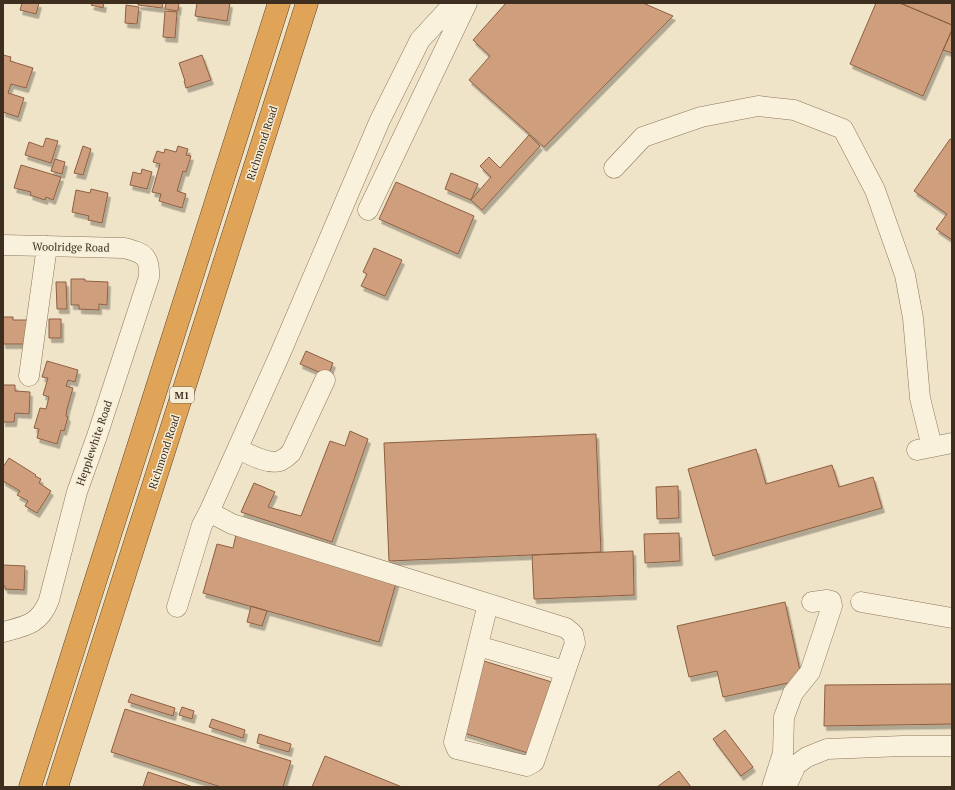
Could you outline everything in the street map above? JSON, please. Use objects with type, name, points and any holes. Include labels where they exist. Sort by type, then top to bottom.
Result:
[{"type":"highway","name":"M1","points":[[30,787],[280,3]]},
{"type":"highway","name":"Richmond Road","points":[[57,787],[307,3]]},
{"type":"street","points":[[177,607],[202,525],[238,449],[280,354],[380,120],[420,40],[454,3]]},
{"type":"street","points":[[368,210],[467,3]]},
{"type":"street","points":[[614,168],[643,137],[701,117],[758,106],[794,110],[843,129],[875,190],[905,275],[913,318],[924,448],[952,443]]},
{"type":"street","name":"Woolridge Road","points":[[3,245],[124,248],[138,251]]},
{"type":"street","points":[[29,376],[47,246]]},
{"type":"street","name":"Hepplewhite Road","points":[[12,630],[32,623],[39,618],[45,610],[49,600],[77,492],[149,277],[150,265],[146,256],[138,251]]},
{"type":"street","points":[[238,449],[264,460],[275,462],[291,453],[325,380]]},
{"type":"street","points":[[208,512],[232,524],[566,628],[573,634],[575,643],[534,762],[531,765],[527,766],[457,748],[454,742],[488,604]]},
{"type":"street","points":[[772,787],[783,753],[784,717],[793,693],[810,672],[832,606],[831,601],[827,600],[812,602]]},
{"type":"street","points":[[861,602],[952,618]]},
{"type":"street","points":[[478,646],[565,671]]},
{"type":"street","points":[[786,787],[796,765],[807,757],[827,749],[952,746]]},
{"type":"building","points":[[22,3],[39,3],[36,14],[20,10]]},
{"type":"building","points":[[92,3],[104,3],[103,8],[91,5]]},
{"type":"building","points":[[138,3],[163,3],[162,8],[138,5]]},
{"type":"building","points":[[166,3],[179,3],[178,11],[165,9]]},
{"type":"building","points":[[197,3],[230,3],[227,21],[195,16]]},
{"type":"building","points":[[506,3],[643,3],[673,16],[544,147],[469,80],[490,56],[473,40]]},
{"type":"building","points":[[876,3],[900,3],[952,25],[952,30],[923,96],[850,64]]},
{"type":"building","points":[[900,3],[952,3],[952,25]]},
{"type":"building","points":[[126,5],[139,7],[137,24],[125,23]]},
{"type":"building","points":[[165,11],[177,12],[175,38],[163,37]]},
{"type":"building","points":[[952,30],[952,53],[943,50]]},
{"type":"building","points":[[3,55],[11,57],[10,61],[33,68],[26,88],[11,84],[8,93],[24,98],[18,117],[3,112]]},
{"type":"building","points":[[202,55],[211,80],[186,88],[179,63]]},
{"type":"building","points":[[529,135],[540,146],[482,210],[471,200],[491,177],[480,166],[489,157],[500,168]]},
{"type":"building","points":[[46,138],[58,141],[51,163],[25,155],[29,142],[43,147]]},
{"type":"building","points":[[950,139],[952,140],[952,240],[936,229],[947,214],[914,191]]},
{"type":"building","points":[[83,146],[91,149],[83,175],[74,173]]},
{"type":"building","points":[[178,146],[188,149],[186,155],[191,156],[186,172],[183,171],[177,191],[186,194],[182,208],[159,201],[161,194],[152,192],[160,164],[153,162],[157,151],[164,153],[165,149],[176,152]]},
{"type":"building","points":[[55,159],[65,162],[62,174],[51,171]]},
{"type":"building","points":[[21,165],[61,177],[53,200],[46,197],[45,200],[30,195],[31,192],[14,188]]},
{"type":"building","points":[[142,169],[152,172],[147,189],[130,185],[133,172],[141,174]]},
{"type":"building","points":[[451,173],[478,184],[471,200],[445,189]]},
{"type":"building","points":[[396,182],[474,216],[458,254],[379,219]]},
{"type":"building","points":[[91,189],[108,193],[102,223],[88,220],[89,216],[72,212],[76,190],[90,193]]},
{"type":"building","points":[[374,248],[402,260],[385,296],[361,286],[367,274],[363,272]]},
{"type":"building","points":[[71,279],[108,282],[107,305],[99,304],[99,310],[79,309],[79,305],[71,305]]},
{"type":"building","points":[[56,282],[66,282],[67,309],[57,309]]},
{"type":"building","points":[[3,317],[13,317],[13,320],[30,320],[29,344],[3,344]]},
{"type":"building","points":[[49,319],[61,319],[61,338],[49,338]]},
{"type":"building","points":[[306,351],[333,363],[328,376],[300,364]]},
{"type":"building","points":[[47,361],[78,370],[75,382],[68,380],[66,386],[73,388],[67,409],[66,416],[68,417],[64,431],[61,430],[57,444],[37,438],[39,429],[34,428],[40,408],[46,409],[49,397],[43,395],[48,378],[42,377]]},
{"type":"building","points":[[3,385],[15,385],[15,391],[30,392],[29,414],[15,413],[14,422],[3,422]]},
{"type":"building","points":[[350,431],[368,439],[332,542],[241,512],[254,483],[275,492],[268,507],[301,516],[330,441],[345,446]]},
{"type":"building","points":[[596,434],[601,552],[389,561],[384,443]]},
{"type":"building","points":[[756,449],[766,484],[832,465],[839,487],[873,477],[882,508],[713,556],[688,469]]},
{"type":"building","points":[[9,458],[36,475],[35,476],[41,479],[39,483],[51,491],[37,513],[25,506],[28,501],[17,495],[20,491],[3,481],[3,467]]},
{"type":"building","points":[[678,486],[679,518],[657,519],[656,487]]},
{"type":"building","points":[[679,533],[680,561],[645,563],[644,534]]},
{"type":"building","points":[[236,535],[397,580],[379,642],[203,593],[217,544],[233,548]]},
{"type":"building","points":[[633,551],[634,595],[534,599],[532,555]]},
{"type":"building","points":[[3,565],[25,566],[24,590],[5,589],[5,586],[3,586]]},
{"type":"building","points":[[785,602],[802,680],[723,697],[717,671],[689,677],[677,626]]},
{"type":"building","points":[[251,606],[267,611],[262,626],[247,622]]},
{"type":"building","points":[[484,661],[555,683],[531,754],[464,733]]},
{"type":"building","points":[[952,684],[952,724],[824,726],[825,685]]},
{"type":"building","points":[[131,694],[175,708],[173,716],[128,702]]},
{"type":"building","points":[[182,707],[194,711],[192,719],[179,715]]},
{"type":"building","points":[[125,709],[291,761],[283,787],[221,787],[111,752]]},
{"type":"building","points":[[212,719],[245,730],[243,738],[209,727]]},
{"type":"building","points":[[725,730],[753,767],[741,776],[713,739]]},
{"type":"building","points":[[259,734],[291,744],[289,752],[257,743]]},
{"type":"building","points":[[325,756],[402,787],[312,787]]},
{"type":"building","points":[[679,771],[691,787],[657,787]]},
{"type":"building","points":[[148,772],[193,787],[143,787]]}]
